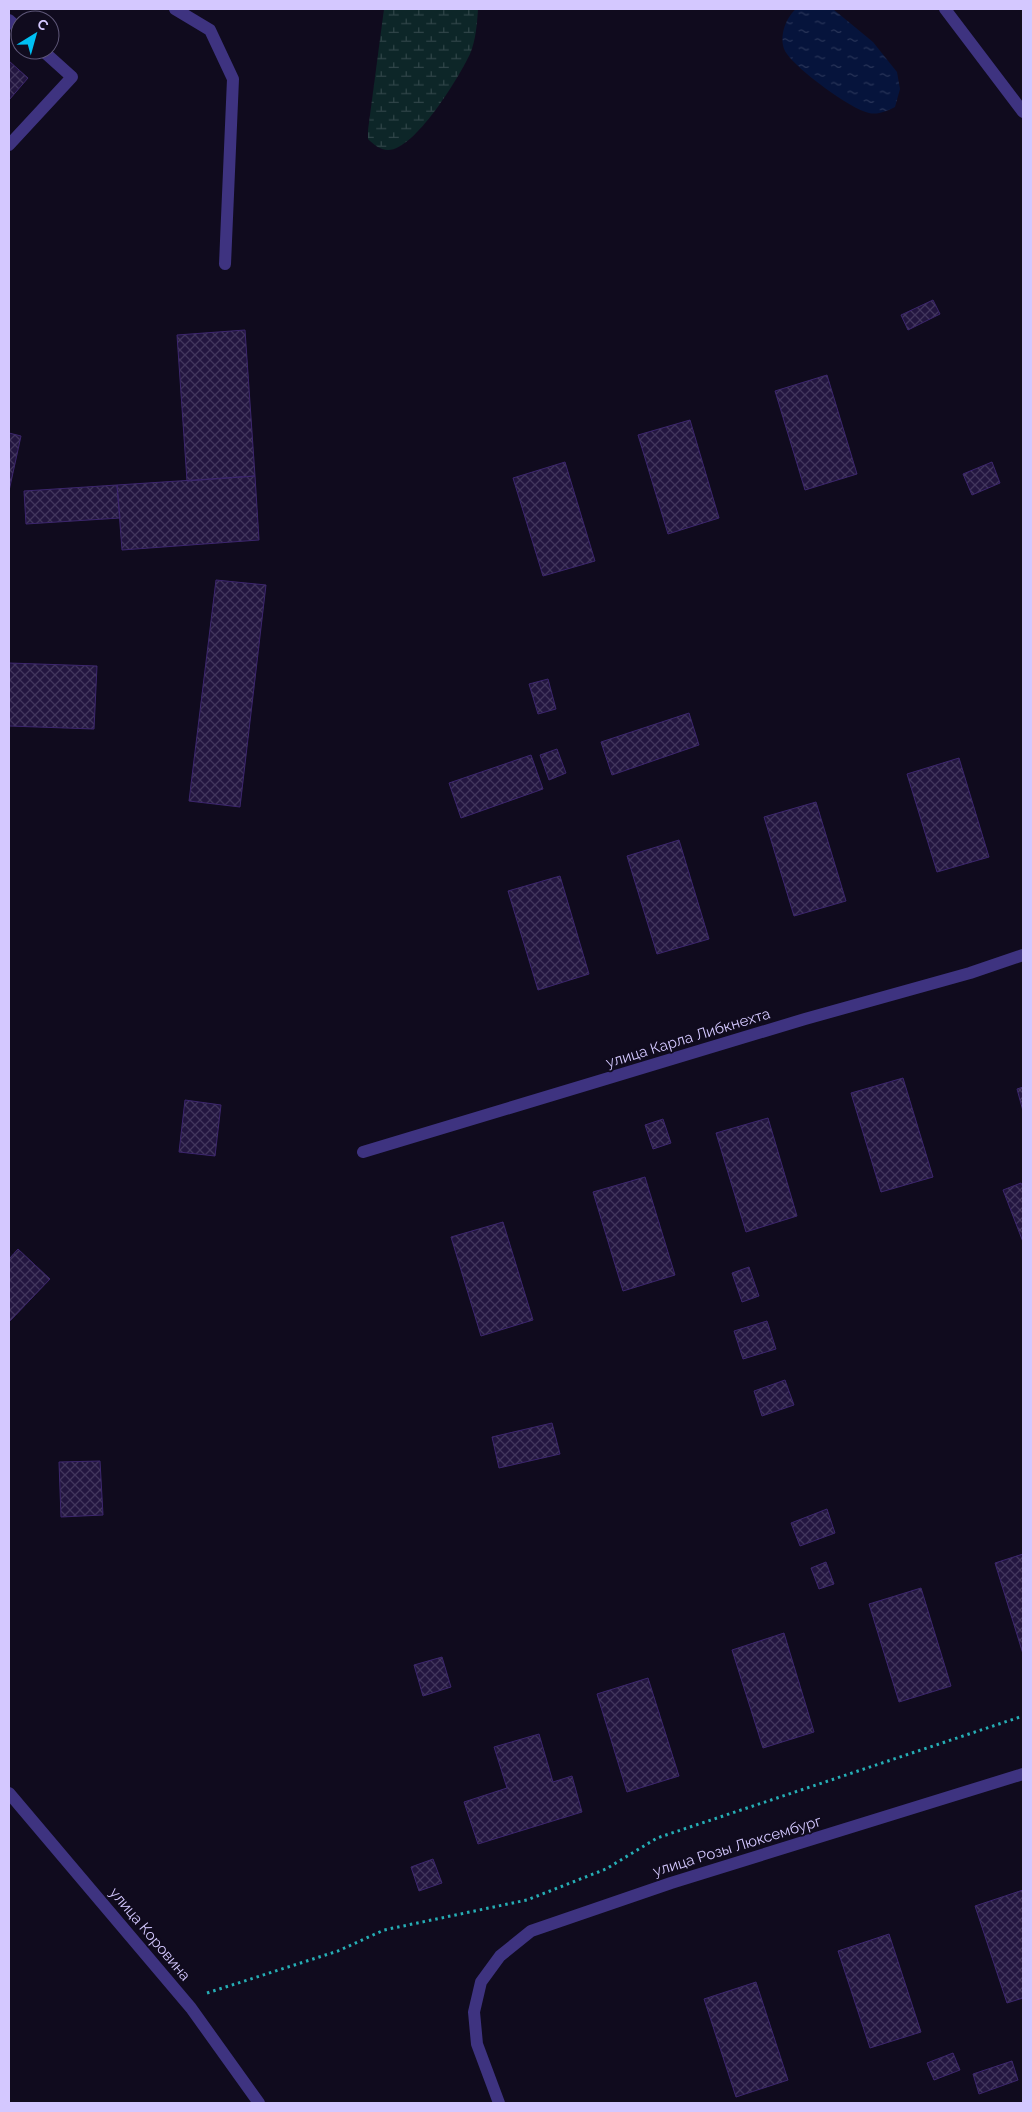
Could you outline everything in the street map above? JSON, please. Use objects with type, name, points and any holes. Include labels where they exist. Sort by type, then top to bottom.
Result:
[{"type":"street","points":[[175,9],[210,30],[233,79],[224,264]]},
{"type":"street","points":[[945,9],[1023,112]]},
{"type":"street","points":[[9,145],[72,77],[53,60]]},
{"type":"street","name":"улица Карла Либкнехта","points":[[362,1152],[1023,955]]},
{"type":"street","name":"улица Розы Люксембург","points":[[499,2103],[477,2044],[474,2012],[481,1982],[500,1956],[531,1931],[671,1883],[1023,1774]]},
{"type":"street","name":"улица Коровина","points":[[9,1793],[185,2001],[259,2103]]},
{"type":"path","points":[[185,2001],[338,1950],[384,1930],[527,1900],[606,1870],[657,1838],[1023,1716]]},
{"type":"green space","points":[[384,9],[478,9],[477,26],[472,48],[456,79],[423,126],[399,147],[388,150],[379,148],[368,139]]},
{"type":"water","points":[[796,9],[833,9],[873,42],[897,72],[900,89],[895,107],[876,113],[860,110],[825,88],[793,61],[784,49],[783,36],[786,24]]},
{"type":"building","points":[[9,61],[28,78],[9,100]]},
{"type":"building","points":[[933,300],[940,314],[908,330],[901,315]]},
{"type":"building","points":[[245,330],[255,476],[187,481],[177,335]]},
{"type":"building","points":[[827,375],[857,474],[805,490],[775,391]]},
{"type":"building","points":[[690,420],[719,518],[668,534],[638,435]]},
{"type":"building","points":[[9,433],[21,436],[9,491]]},
{"type":"building","points":[[565,462],[595,561],[543,576],[513,478]]},
{"type":"building","points":[[992,462],[1000,483],[972,495],[963,474]]},
{"type":"building","points":[[255,476],[259,540],[122,550],[117,485]]},
{"type":"building","points":[[117,485],[120,518],[26,524],[24,491]]},
{"type":"building","points":[[216,580],[266,585],[240,807],[189,801]]},
{"type":"building","points":[[9,663],[97,666],[94,729],[9,726]]},
{"type":"building","points":[[548,679],[556,709],[538,714],[529,684]]},
{"type":"building","points":[[689,713],[699,745],[612,775],[601,742]]},
{"type":"building","points":[[557,749],[566,773],[549,780],[540,755]]},
{"type":"building","points":[[531,755],[543,789],[461,818],[449,783]]},
{"type":"building","points":[[959,758],[989,857],[937,872],[907,774]]},
{"type":"building","points":[[816,802],[846,901],[794,916],[764,817]]},
{"type":"building","points":[[679,840],[709,939],[657,954],[627,856]]},
{"type":"building","points":[[560,876],[589,974],[538,990],[508,891]]},
{"type":"building","points":[[903,1078],[933,1177],[881,1192],[851,1093]]},
{"type":"building","points":[[1023,1087],[1023,1111],[1017,1089]]},
{"type":"building","points":[[185,1100],[221,1105],[215,1156],[179,1152]]},
{"type":"building","points":[[768,1118],[797,1216],[746,1232],[716,1133]]},
{"type":"building","points":[[663,1119],[671,1143],[653,1149],[645,1125]]},
{"type":"building","points":[[645,1177],[675,1275],[623,1291],[593,1192]]},
{"type":"building","points":[[1021,1183],[1023,1187],[1023,1242],[1003,1190]]},
{"type":"building","points":[[503,1222],[533,1320],[481,1336],[451,1237]]},
{"type":"building","points":[[18,1249],[50,1279],[9,1322],[9,1259]]},
{"type":"building","points":[[749,1267],[759,1296],[742,1302],[732,1273]]},
{"type":"building","points":[[767,1321],[776,1349],[743,1359],[734,1331]]},
{"type":"building","points":[[785,1380],[794,1405],[762,1416],[754,1391]]},
{"type":"building","points":[[552,1423],[560,1454],[499,1468],[492,1437]]},
{"type":"building","points":[[100,1461],[103,1515],[61,1517],[59,1462]]},
{"type":"building","points":[[827,1509],[835,1533],[800,1546],[791,1523]]},
{"type":"building","points":[[1023,1554],[1023,1654],[995,1563]]},
{"type":"building","points":[[826,1562],[834,1584],[819,1589],[811,1568]]},
{"type":"building","points":[[921,1588],[951,1686],[899,1702],[869,1604]]},
{"type":"building","points":[[784,1633],[814,1732],[763,1748],[732,1650]]},
{"type":"building","points":[[442,1657],[451,1687],[423,1696],[414,1665]]},
{"type":"building","points":[[648,1678],[679,1776],[627,1792],[597,1694]]},
{"type":"building","points":[[539,1734],[553,1782],[572,1776],[582,1812],[478,1844],[464,1802],[507,1788],[494,1747]]},
{"type":"building","points":[[433,1859],[442,1883],[419,1891],[411,1867]]},
{"type":"building","points":[[1023,1890],[1023,1998],[1007,2003],[975,1906]]},
{"type":"building","points":[[889,1934],[921,2032],[870,2048],[838,1951]]},
{"type":"building","points":[[756,1982],[788,2080],[736,2097],[704,1999]]},
{"type":"building","points":[[953,2053],[960,2070],[934,2080],[927,2063]]},
{"type":"building","points":[[1012,2061],[1018,2080],[979,2094],[973,2074]]}]
